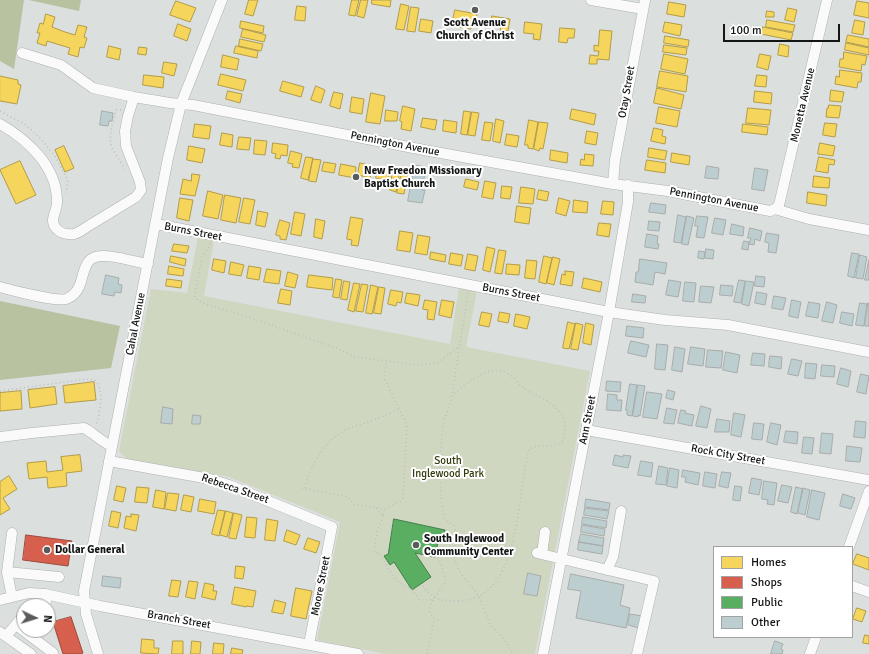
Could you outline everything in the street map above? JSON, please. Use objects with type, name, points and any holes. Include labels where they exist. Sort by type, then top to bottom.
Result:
[{"type":"street","name":"Cahal Avenue","points":[[98,654],[86,614],[84,591],[168,158],[181,104],[222,0]]},
{"type":"street","points":[[591,0],[644,4]]},
{"type":"street","name":"Monetta Avenue","points":[[776,209],[779,205],[827,0]]},
{"type":"street","name":"Otay Street","points":[[613,184],[615,160],[644,4]]},
{"type":"street","name":"Pennington Avenue","points":[[22,53],[61,65],[93,88],[134,97],[300,125],[424,150],[613,184],[668,191],[770,211],[776,209],[809,219],[869,230]]},
{"type":"street","points":[[0,124],[14,132],[39,155],[50,173],[57,190],[58,203],[53,220],[55,227],[61,233],[75,234],[136,197],[141,190],[140,182],[126,146],[125,131],[134,97]]},
{"type":"street","name":"Ann Street","points":[[543,654],[609,312],[628,202],[628,185]]},
{"type":"street","name":"Burns Street","points":[[156,224],[609,312],[664,320],[728,325],[869,352]]},
{"type":"street","points":[[0,287],[64,299],[75,293],[78,289],[87,263],[92,258],[104,256],[148,264]]},
{"type":"street","points":[[0,437],[84,428],[101,441],[112,446]]},
{"type":"street","name":"Rock City Street","points":[[586,430],[869,480]]},
{"type":"street","name":"Rebecca Street","points":[[109,461],[210,479],[229,485],[332,528]]},
{"type":"street","points":[[849,546],[869,491]]},
{"type":"street","points":[[607,570],[613,557],[621,511]]},
{"type":"street","name":"Moore Street","points":[[310,644],[332,528]]},
{"type":"street","points":[[546,532],[539,554],[654,581],[637,654]]},
{"type":"street","points":[[12,533],[7,572],[12,597]]},
{"type":"street","points":[[7,572],[59,578]]},
{"type":"street","points":[[853,586],[869,592]]},
{"type":"street","name":"Branch Street","points":[[0,600],[29,593],[47,594],[358,654]]},
{"type":"street","points":[[46,598],[47,594]]},
{"type":"street","points":[[16,625],[3,634],[31,654]]},
{"type":"street","points":[[33,638],[53,653],[52,654]]},
{"type":"street","points":[[810,654],[816,638]]},
{"type":"path","points":[[123,109],[116,110],[111,132],[111,141],[113,150],[126,170]]},
{"type":"path","points":[[0,111],[26,125],[41,139],[54,156],[68,180],[65,196]]},
{"type":"path","points":[[211,235],[210,247],[202,258],[195,293],[195,298],[198,301],[339,349],[355,357],[417,365],[437,363],[460,346]]},
{"type":"path","points":[[470,285],[453,387],[453,395],[444,424],[440,449],[439,483],[444,518],[454,526],[456,533],[454,556],[455,562],[462,575],[479,596],[490,624],[507,643],[513,654]]},
{"type":"path","points":[[387,361],[384,374],[385,380],[407,425],[403,497],[401,501],[385,509],[376,508],[354,504],[348,497],[304,488],[310,470],[316,460],[324,448],[334,439],[350,428],[372,421],[399,409]]},
{"type":"path","points":[[423,586],[429,594],[442,599],[460,601],[484,594],[499,577],[508,560],[513,542],[529,449],[538,446],[549,447],[557,445],[562,442],[565,430],[564,418],[558,409],[541,397],[527,390],[505,372],[500,370],[482,374],[471,379],[453,395]]},
{"type":"path","points":[[0,390],[87,379],[95,380],[99,388],[100,412],[93,434]]},
{"type":"path","points":[[376,508],[383,516]]},
{"type":"path","points":[[385,509],[377,532],[374,552],[379,553],[400,583],[412,590],[417,598],[422,600],[432,600]]},
{"type":"path","points":[[438,557],[446,579],[432,600],[430,609],[431,614],[435,619],[441,622]]},
{"type":"path","points":[[427,654],[435,619]]},
{"type":"green space","points":[[0,0],[24,0],[14,69],[0,61]]},
{"type":"green space","points":[[29,0],[81,0],[79,11]]},
{"type":"green space","name":"South Inglewood Park","points":[[198,237],[214,240],[204,296],[450,344],[459,288],[477,291],[466,347],[590,371],[535,654],[386,654],[317,640],[340,522],[229,477],[130,460],[122,455],[119,451],[151,289],[187,293]]},
{"type":"green space","points":[[0,301],[120,326],[111,368],[0,380]]},
{"type":"building: Homes","points":[[249,0],[258,0],[253,16],[245,14]]},
{"type":"building: Homes","points":[[352,0],[359,0],[355,16],[349,15]]},
{"type":"building: Homes","points":[[361,0],[368,0],[364,18],[357,16]]},
{"type":"building: Homes","points":[[372,0],[391,0],[390,7],[372,4]]},
{"type":"building: Homes","points":[[176,1],[196,8],[190,22],[170,15]]},
{"type":"building: Homes","points":[[857,1],[869,3],[869,18],[854,15]]},
{"type":"building: Homes","points":[[669,2],[686,5],[684,17],[667,14]]},
{"type":"building: Homes","points":[[401,4],[409,6],[404,30],[396,29]]},
{"type":"building: Homes","points":[[297,6],[306,7],[305,21],[295,20]]},
{"type":"building: Homes","points":[[411,7],[419,8],[415,32],[407,31]]},
{"type":"building: Homes","points":[[788,8],[797,10],[794,22],[785,20]]},
{"type":"building: Homes","points":[[455,10],[477,14],[476,19],[473,19],[471,29],[452,26]]},
{"type":"building: Homes","points":[[767,11],[774,12],[774,17],[766,17]]},
{"type":"building: Homes","points":[[46,14],[55,17],[52,27],[65,32],[75,35],[78,25],[87,27],[84,37],[87,38],[84,48],[80,47],[78,57],[68,54],[70,48],[47,41],[46,46],[37,43],[40,33],[37,33],[40,23],[43,24]]},
{"type":"building: Homes","points":[[492,16],[510,19],[508,31],[500,30],[501,27],[491,25]]},
{"type":"building: Homes","points":[[421,19],[433,21],[431,33],[419,31]]},
{"type":"building: Homes","points":[[767,20],[795,25],[793,32],[766,27]]},
{"type":"building: Homes","points":[[855,20],[865,22],[863,35],[852,33]]},
{"type":"building: Homes","points":[[241,21],[264,26],[263,33],[240,28]]},
{"type":"building: Homes","points":[[525,22],[542,24],[540,40],[533,39],[534,34],[524,33]]},
{"type":"building: Homes","points":[[665,22],[682,25],[680,36],[663,32]]},
{"type":"building: Homes","points":[[178,24],[191,29],[187,41],[174,36]]},
{"type":"building: Homes","points":[[763,27],[793,33],[791,40],[761,34]]},
{"type":"building: Homes","points":[[560,28],[575,29],[574,38],[568,38],[567,43],[559,42]]},
{"type":"building: Homes","points":[[243,29],[266,35],[264,42],[241,37]]},
{"type":"building: Homes","points":[[600,30],[612,31],[609,60],[597,59],[597,64],[589,64],[590,55],[598,56],[599,51],[594,51],[594,45],[598,46]]},
{"type":"building: Homes","points":[[848,35],[869,39],[869,47],[846,42]]},
{"type":"building: Homes","points":[[665,36],[689,40],[688,47],[664,43]]},
{"type":"building: Homes","points":[[240,39],[263,44],[261,51],[239,46]]},
{"type":"building: Homes","points":[[846,43],[869,48],[869,55],[845,50]]},
{"type":"building: Homes","points":[[780,44],[789,46],[788,57],[778,55]]},
{"type":"building: Homes","points":[[664,45],[687,48],[686,55],[663,52]]},
{"type":"building: Homes","points":[[109,46],[121,49],[119,60],[107,57]]},
{"type":"building: Homes","points":[[236,46],[258,51],[257,58],[234,53]]},
{"type":"building: Homes","points":[[139,47],[147,48],[146,55],[138,54]]},
{"type":"building: Homes","points":[[844,52],[867,56],[865,65],[862,64],[861,71],[839,67],[840,59],[843,59]]},
{"type":"building: Homes","points":[[664,54],[688,59],[685,74],[661,69]]},
{"type":"building: Homes","points":[[760,54],[771,56],[768,70],[757,67]]},
{"type":"building: Homes","points":[[223,55],[239,59],[237,70],[221,67]]},
{"type":"building: Homes","points":[[164,62],[177,64],[174,76],[162,73]]},
{"type":"building: Homes","points":[[840,70],[862,73],[861,82],[858,82],[857,88],[835,84],[836,76],[839,77]]},
{"type":"building: Homes","points":[[660,71],[688,76],[686,92],[657,87]]},
{"type":"building: Homes","points":[[221,74],[246,80],[243,91],[218,85]]},
{"type":"building: Homes","points":[[144,75],[164,77],[163,88],[143,85]]},
{"type":"building: Homes","points":[[757,75],[767,76],[766,87],[755,86]]},
{"type":"building: Homes","points":[[0,76],[18,80],[18,84],[21,85],[17,104],[0,101]]},
{"type":"building: Homes","points":[[283,81],[304,87],[301,97],[280,91]]},
{"type":"building: Homes","points":[[316,86],[325,90],[321,103],[311,100]]},
{"type":"building: Homes","points":[[657,88],[684,95],[681,109],[654,103]]},
{"type":"building: Homes","points":[[831,90],[844,92],[842,102],[830,101]]},
{"type":"building: Homes","points":[[228,91],[242,94],[240,103],[226,99]]},
{"type":"building: Homes","points":[[755,91],[772,93],[771,104],[754,102]]},
{"type":"building: Homes","points":[[334,92],[343,94],[340,109],[330,106]]},
{"type":"building: Homes","points":[[371,93],[385,96],[380,124],[366,122]]},
{"type":"building: Homes","points":[[352,97],[364,99],[362,114],[350,112]]},
{"type":"building: Homes","points":[[829,105],[841,106],[839,118],[826,117],[827,108]]},
{"type":"building: Homes","points":[[403,106],[415,109],[411,131],[401,129],[402,122],[400,121]]},
{"type":"building: Homes","points":[[659,107],[680,111],[677,127],[656,123]]},
{"type":"building: Homes","points":[[748,108],[771,110],[769,125],[746,123]]},
{"type":"building: Homes","points":[[572,109],[596,114],[594,125],[570,119]]},
{"type":"building: Homes","points":[[386,110],[398,112],[397,121],[385,121]]},
{"type":"building: Homes","points":[[464,111],[471,112],[467,135],[461,134]]},
{"type":"building: Homes","points":[[472,112],[479,113],[475,136],[468,135]]},
{"type":"building: Homes","points":[[423,118],[437,120],[435,130],[421,127]]},
{"type":"building: Homes","points":[[496,119],[504,121],[500,143],[493,141]]},
{"type":"building: Homes","points":[[444,120],[457,122],[456,133],[443,131]]},
{"type":"building: Homes","points":[[529,120],[538,122],[533,149],[528,148],[528,145],[525,145]]},
{"type":"building: Homes","points":[[485,122],[493,123],[490,141],[482,140]]},
{"type":"building: Homes","points":[[539,122],[548,123],[543,149],[540,148],[539,151],[534,149]]},
{"type":"building: Homes","points":[[825,123],[837,124],[835,137],[823,135]]},
{"type":"building: Homes","points":[[195,124],[211,126],[209,139],[193,137]]},
{"type":"building: Homes","points":[[743,124],[768,127],[767,135],[742,132]]},
{"type":"building: Homes","points":[[654,128],[663,130],[662,136],[666,137],[665,144],[651,141]]},
{"type":"building: Homes","points":[[587,131],[598,133],[596,145],[585,143]]},
{"type":"building: Homes","points":[[222,133],[233,135],[232,147],[220,145]]},
{"type":"building: Homes","points":[[507,134],[519,136],[517,147],[505,145]]},
{"type":"building: Homes","points":[[239,137],[251,138],[249,150],[237,149]]},
{"type":"building: Homes","points":[[255,140],[267,141],[265,155],[254,154]]},
{"type":"building: Homes","points":[[273,143],[288,145],[287,156],[281,155],[280,159],[275,158],[276,154],[272,153]]},
{"type":"building: Homes","points":[[820,143],[835,146],[833,156],[818,154]]},
{"type":"building: Homes","points":[[64,146],[74,168],[65,172],[55,150]]},
{"type":"building: Homes","points":[[189,146],[205,149],[202,163],[187,160]]},
{"type":"building: Homes","points":[[649,148],[667,151],[665,160],[648,157]]},
{"type":"building: Homes","points":[[551,150],[568,153],[567,163],[550,160]]},
{"type":"building: Homes","points":[[291,151],[302,154],[299,168],[292,167],[293,164],[288,163]]},
{"type":"building: Homes","points":[[672,153],[690,156],[689,165],[671,162]]},
{"type":"building: Homes","points":[[585,154],[594,155],[593,166],[580,165],[581,159],[584,160]]},
{"type":"building: Homes","points":[[306,157],[313,158],[308,180],[301,178]]},
{"type":"building: Homes","points":[[819,157],[835,160],[834,165],[829,164],[828,173],[816,171]]},
{"type":"building: Homes","points":[[313,159],[321,160],[316,182],[309,181]]},
{"type":"building: Homes","points":[[647,160],[666,163],[665,173],[645,170]]},
{"type":"building: Homes","points":[[20,161],[36,195],[16,204],[0,170]]},
{"type":"building: Homes","points":[[324,162],[336,164],[334,173],[322,171]]},
{"type":"building: Homes","points":[[360,163],[373,166],[370,178],[358,175]]},
{"type":"building: Homes","points":[[341,164],[356,167],[355,178],[339,175]]},
{"type":"building: Homes","points":[[378,167],[390,170],[388,181],[376,178]]},
{"type":"building: Homes","points":[[393,170],[400,171],[396,192],[390,190]]},
{"type":"building: Homes","points":[[402,172],[408,173],[404,194],[397,193]]},
{"type":"building: Homes","points":[[192,174],[200,175],[195,196],[180,194],[183,179],[191,181]]},
{"type":"building: Homes","points":[[814,176],[830,178],[829,188],[813,187]]},
{"type":"building: Homes","points":[[466,179],[479,182],[477,190],[464,187]]},
{"type":"building: Homes","points":[[485,181],[496,183],[493,199],[482,197]]},
{"type":"building: Homes","points":[[502,186],[512,187],[510,199],[501,198]]},
{"type":"building: Homes","points":[[521,187],[535,189],[533,204],[519,203]]},
{"type":"building: Homes","points":[[539,190],[549,192],[547,201],[537,199]]},
{"type":"building: Homes","points":[[208,191],[223,195],[218,219],[203,216]]},
{"type":"building: Homes","points":[[808,192],[827,195],[826,206],[807,203]]},
{"type":"building: Homes","points":[[225,195],[241,198],[236,223],[221,220]]},
{"type":"building: Homes","points":[[180,198],[193,200],[189,221],[177,218]]},
{"type":"building: Homes","points":[[244,198],[255,200],[250,224],[239,222]]},
{"type":"building: Homes","points":[[559,198],[570,201],[566,216],[556,213]]},
{"type":"building: Homes","points":[[574,200],[588,202],[587,213],[573,212]]},
{"type":"building: Homes","points":[[603,201],[614,202],[613,215],[601,214]]},
{"type":"building: Homes","points":[[517,206],[531,208],[529,224],[515,222]]},
{"type":"building: Homes","points":[[258,211],[268,213],[265,227],[256,225]]},
{"type":"building: Homes","points":[[295,212],[305,214],[301,236],[291,234]]},
{"type":"building: Homes","points":[[351,217],[363,219],[358,246],[351,245],[352,240],[347,239]]},
{"type":"building: Homes","points":[[316,219],[325,221],[322,239],[314,237]]},
{"type":"building: Homes","points":[[280,220],[290,223],[286,240],[280,239],[280,236],[276,235]]},
{"type":"building: Homes","points":[[599,223],[611,224],[609,237],[597,235]]},
{"type":"building: Homes","points":[[400,231],[413,233],[410,252],[397,250]]},
{"type":"building: Homes","points":[[418,235],[430,237],[427,255],[415,253]]},
{"type":"building: Homes","points":[[174,244],[189,246],[187,253],[172,251]]},
{"type":"building: Homes","points":[[487,247],[495,249],[490,272],[483,270]]},
{"type":"building: Homes","points":[[499,250],[506,251],[502,274],[495,273]]},
{"type":"building: Homes","points":[[431,252],[446,255],[445,262],[430,259]]},
{"type":"building: Homes","points":[[451,253],[463,255],[461,266],[449,264]]},
{"type":"building: Homes","points":[[468,254],[478,256],[475,271],[465,269]]},
{"type":"building: Homes","points":[[171,256],[186,259],[185,266],[170,262]]},
{"type":"building: Homes","points":[[544,256],[552,258],[546,284],[539,282]]},
{"type":"building: Homes","points":[[553,257],[560,259],[554,285],[547,283]]},
{"type":"building: Homes","points":[[214,259],[226,261],[224,273],[212,270]]},
{"type":"building: Homes","points":[[527,260],[537,261],[535,279],[525,278]]},
{"type":"building: Homes","points":[[231,262],[244,265],[241,276],[229,274]]},
{"type":"building: Homes","points":[[507,264],[520,265],[519,275],[506,274]]},
{"type":"building: Homes","points":[[169,266],[184,269],[183,276],[168,274]]},
{"type":"building: Homes","points":[[249,266],[261,268],[259,280],[247,278]]},
{"type":"building: Homes","points":[[267,269],[281,271],[279,284],[264,282]]},
{"type":"building: Homes","points":[[565,271],[574,272],[572,286],[560,284],[562,274],[565,275]]},
{"type":"building: Homes","points":[[288,272],[298,275],[295,288],[285,286]]},
{"type":"building: Homes","points":[[309,275],[333,278],[332,290],[307,287]]},
{"type":"building: Homes","points":[[584,278],[602,282],[600,292],[582,288]]},
{"type":"building: Homes","points":[[167,279],[182,281],[181,288],[166,286]]},
{"type":"building: Homes","points":[[336,279],[342,280],[339,298],[333,297]]},
{"type":"building: Homes","points":[[344,281],[350,282],[347,300],[341,299]]},
{"type":"building: Homes","points":[[354,283],[360,284],[354,312],[348,310]]},
{"type":"building: Homes","points":[[362,284],[368,285],[363,312],[356,311]]},
{"type":"building: Homes","points":[[371,285],[378,287],[372,314],[366,313]]},
{"type":"building: Homes","points":[[379,287],[385,288],[381,314],[374,313]]},
{"type":"building: Homes","points":[[281,289],[292,291],[290,305],[278,303]]},
{"type":"building: Homes","points":[[391,290],[403,292],[401,303],[397,302],[396,306],[388,304]]},
{"type":"building: Homes","points":[[407,293],[420,295],[418,306],[405,303]]},
{"type":"building: Homes","points":[[425,300],[437,302],[434,320],[427,319],[428,310],[423,309]]},
{"type":"building: Homes","points":[[442,300],[454,302],[451,318],[439,315]]},
{"type":"building: Homes","points":[[482,312],[492,314],[489,327],[479,325]]},
{"type":"building: Homes","points":[[500,312],[510,314],[508,323],[498,321]]},
{"type":"building: Homes","points":[[516,314],[530,317],[527,329],[514,326]]},
{"type":"building: Homes","points":[[568,322],[575,324],[569,349],[563,348]]},
{"type":"building: Homes","points":[[576,323],[583,325],[578,350],[571,349]]},
{"type":"building: Homes","points":[[586,323],[594,325],[591,345],[583,343]]},
{"type":"building: Homes","points":[[94,382],[96,400],[65,403],[63,386]]},
{"type":"building: Homes","points":[[55,387],[57,404],[30,408],[28,390]]},
{"type":"building: Homes","points":[[21,391],[22,409],[0,411],[0,393]]},
{"type":"building: Homes","points":[[80,455],[82,471],[66,473],[67,486],[48,488],[47,477],[29,479],[27,463],[46,461],[47,472],[63,470],[61,457]]},
{"type":"building: Homes","points":[[9,476],[17,489],[3,498],[10,509],[0,515],[0,482]]},
{"type":"building: Homes","points":[[117,486],[126,488],[123,502],[114,500]]},
{"type":"building: Homes","points":[[137,487],[149,488],[147,503],[135,502]]},
{"type":"building: Homes","points":[[156,490],[166,492],[164,509],[153,507]]},
{"type":"building: Homes","points":[[168,493],[179,494],[176,511],[165,509]]},
{"type":"building: Homes","points":[[184,495],[194,497],[191,512],[181,510]]},
{"type":"building: Homes","points":[[200,499],[216,502],[214,514],[198,511]]},
{"type":"building: Homes","points":[[218,510],[225,511],[219,536],[212,534]]},
{"type":"building: Homes","points":[[112,511],[121,513],[118,528],[109,526]]},
{"type":"building: Homes","points":[[226,511],[233,513],[227,537],[220,535]]},
{"type":"building: Homes","points":[[234,513],[242,515],[236,539],[229,538]]},
{"type":"building: Homes","points":[[131,514],[139,515],[136,531],[124,528],[126,516],[131,517]]},
{"type":"building: Homes","points":[[247,517],[257,518],[255,538],[245,537]]},
{"type":"building: Homes","points":[[267,519],[278,521],[275,541],[265,540]]},
{"type":"building: Homes","points":[[287,530],[300,535],[296,545],[284,541]]},
{"type":"building: Homes","points":[[308,538],[320,542],[316,553],[304,549]]},
{"type":"building: Homes","points":[[857,554],[869,558],[869,570],[853,564]]},
{"type":"building: Homes","points":[[236,566],[245,567],[243,579],[235,578]]},
{"type":"building: Homes","points":[[172,580],[181,581],[178,597],[169,596]]},
{"type":"building: Homes","points":[[189,581],[198,582],[195,599],[186,597]]},
{"type":"building: Homes","points":[[205,583],[214,585],[213,591],[217,591],[215,600],[202,597]]},
{"type":"building: Homes","points":[[235,587],[256,591],[253,607],[232,604]]},
{"type":"building: Homes","points":[[296,588],[312,591],[306,619],[291,616]]},
{"type":"building: Homes","points":[[275,600],[286,603],[283,614],[272,612]]},
{"type":"building: Homes","points":[[857,608],[866,611],[862,622],[853,619]]},
{"type":"building: Homes","points":[[865,635],[869,636],[869,644],[863,643]]},
{"type":"building: Homes","points":[[142,639],[154,640],[154,648],[159,648],[158,654],[141,653]]},
{"type":"building: Homes","points":[[173,641],[183,641],[183,654],[172,654]]},
{"type":"building: Homes","points":[[192,641],[201,642],[200,654],[191,654]]},
{"type":"building: Homes","points":[[214,643],[224,644],[223,654],[213,654]]},
{"type":"building: Homes","points":[[232,648],[243,650],[242,654],[231,654]]},
{"type":"building: Shops","name":"Dollar General","points":[[26,535],[72,541],[68,566],[23,560]]},
{"type":"building: Shops","points":[[71,617],[83,653],[63,654],[56,632],[56,621]]},
{"type":"building: Public","points":[[394,519],[445,530],[442,543],[438,542],[435,557],[415,553],[431,577],[412,590],[394,562],[390,565],[384,556],[388,554]]},
{"type":"building: Other","points":[[102,111],[113,113],[112,121],[109,121],[108,126],[100,125]]},
{"type":"building: Other","points":[[415,165],[426,167],[422,190],[425,190],[422,203],[408,201]]},
{"type":"building: Other","points":[[707,166],[719,168],[718,179],[705,178]]},
{"type":"building: Other","points":[[755,168],[768,170],[764,191],[752,189]]},
{"type":"building: Other","points":[[651,203],[666,205],[665,214],[649,212]]},
{"type":"building: Other","points":[[678,215],[686,217],[681,243],[674,242]]},
{"type":"building: Other","points":[[687,216],[694,218],[688,245],[682,244]]},
{"type":"building: Other","points":[[697,216],[708,217],[704,238],[696,237],[698,226],[695,226]]},
{"type":"building: Other","points":[[715,218],[726,220],[723,235],[712,233]]},
{"type":"building: Other","points":[[649,221],[660,222],[659,231],[648,230]]},
{"type":"building: Other","points":[[732,224],[744,227],[743,236],[730,234]]},
{"type":"building: Other","points":[[750,228],[762,231],[760,241],[755,239],[754,245],[749,244],[751,238],[748,238]]},
{"type":"building: Other","points":[[767,233],[779,235],[776,253],[768,252],[769,243],[765,242]]},
{"type":"building: Other","points":[[647,234],[658,236],[658,249],[645,247]]},
{"type":"building: Other","points":[[744,241],[749,242],[748,250],[742,249]]},
{"type":"building: Other","points":[[706,249],[714,250],[713,259],[705,258]]},
{"type":"building: Other","points":[[699,251],[705,252],[704,259],[698,258]]},
{"type":"building: Other","points":[[852,253],[859,254],[854,278],[848,276]]},
{"type":"building: Other","points":[[860,255],[867,257],[863,279],[856,278]]},
{"type":"building: Other","points":[[640,259],[667,263],[665,274],[655,272],[653,285],[635,282]]},
{"type":"building: Other","points":[[869,260],[869,280],[865,280]]},
{"type":"building: Other","points":[[106,275],[119,278],[118,284],[122,285],[121,293],[115,292],[114,296],[102,294]]},
{"type":"building: Other","points":[[756,276],[765,277],[764,287],[755,286]]},
{"type":"building: Other","points":[[669,280],[681,282],[678,297],[666,295]]},
{"type":"building: Other","points":[[739,280],[745,281],[741,303],[734,302]]},
{"type":"building: Other","points":[[746,281],[754,282],[749,306],[742,304]]},
{"type":"building: Other","points":[[685,282],[696,283],[694,302],[683,301]]},
{"type":"building: Other","points":[[721,285],[733,286],[732,296],[720,295]]},
{"type":"building: Other","points":[[701,286],[714,287],[711,303],[699,302]]},
{"type":"building: Other","points":[[757,292],[767,294],[765,305],[755,303]]},
{"type":"building: Other","points":[[633,294],[646,296],[645,303],[632,302]]},
{"type":"building: Other","points":[[774,296],[786,298],[783,310],[772,308]]},
{"type":"building: Other","points":[[792,300],[801,302],[798,318],[789,316]]},
{"type":"building: Other","points":[[809,302],[820,304],[818,318],[806,316]]},
{"type":"building: Other","points":[[827,302],[837,305],[833,323],[822,321]]},
{"type":"building: Other","points":[[860,303],[867,304],[864,326],[856,325]]},
{"type":"building: Other","points":[[868,303],[869,326],[865,326]]},
{"type":"building: Other","points":[[842,312],[854,314],[852,326],[840,323]]},
{"type":"building: Other","points":[[627,326],[644,328],[643,338],[626,336]]},
{"type":"building: Other","points":[[631,341],[649,345],[646,357],[628,353]]},
{"type":"building: Other","points":[[657,344],[668,345],[665,370],[655,369]]},
{"type":"building: Other","points":[[675,347],[685,349],[682,372],[672,370]]},
{"type":"building: Other","points":[[691,347],[705,349],[703,366],[688,364]]},
{"type":"building: Other","points":[[708,350],[723,351],[721,368],[706,367]]},
{"type":"building: Other","points":[[726,352],[740,355],[737,373],[723,370]]},
{"type":"building: Other","points":[[753,353],[765,354],[764,366],[751,365]]},
{"type":"building: Other","points":[[770,356],[782,357],[781,369],[769,367]]},
{"type":"building: Other","points":[[792,359],[802,361],[798,376],[788,374]]},
{"type":"building: Other","points":[[806,363],[817,364],[815,379],[805,378]]},
{"type":"building: Other","points":[[822,365],[835,366],[834,377],[821,376]]},
{"type":"building: Other","points":[[841,368],[851,371],[848,387],[837,384]]},
{"type":"building: Other","points":[[861,374],[869,376],[866,394],[857,392]]},
{"type":"building: Other","points":[[607,381],[621,382],[620,392],[606,391]]},
{"type":"building: Other","points":[[630,384],[637,385],[632,416],[627,415],[626,410]]},
{"type":"building: Other","points":[[638,385],[645,386],[640,416],[638,415],[638,417],[633,416]]},
{"type":"building: Other","points":[[668,390],[675,392],[673,400],[666,398]]},
{"type":"building: Other","points":[[647,392],[662,394],[657,419],[643,417]]},
{"type":"building: Other","points":[[608,394],[617,395],[617,400],[622,400],[621,411],[607,410]]},
{"type":"building: Other","points":[[701,406],[711,409],[707,428],[696,426]]},
{"type":"building: Other","points":[[163,407],[173,409],[172,424],[161,423]]},
{"type":"building: Other","points":[[667,408],[677,410],[674,424],[664,423]]},
{"type":"building: Other","points":[[681,410],[686,411],[685,413],[694,415],[692,426],[678,423]]},
{"type":"building: Other","points":[[734,413],[745,415],[741,437],[731,435]]},
{"type":"building: Other","points":[[193,415],[201,416],[200,424],[192,424]]},
{"type":"building: Other","points":[[717,419],[730,421],[729,432],[715,432]]},
{"type":"building: Other","points":[[856,421],[866,422],[865,438],[854,437]]},
{"type":"building: Other","points":[[754,423],[764,424],[762,440],[752,439]]},
{"type":"building: Other","points":[[771,423],[781,425],[777,445],[767,442]]},
{"type":"building: Other","points":[[786,431],[798,432],[797,444],[784,442]]},
{"type":"building: Other","points":[[822,433],[833,434],[831,454],[820,453]]},
{"type":"building: Other","points":[[804,437],[814,438],[812,454],[802,453]]},
{"type":"building: Other","points":[[847,446],[862,448],[860,462],[846,461]]},
{"type":"building: Other","points":[[615,455],[623,457],[623,455],[631,456],[628,468],[613,465]]},
{"type":"building: Other","points":[[641,461],[653,463],[651,477],[638,475]]},
{"type":"building: Other","points":[[659,466],[668,468],[666,485],[656,484]]},
{"type":"building: Other","points":[[670,468],[679,470],[677,488],[667,486]]},
{"type":"building: Other","points":[[683,470],[700,473],[698,485],[685,482],[686,477],[682,477]]},
{"type":"building: Other","points":[[705,472],[717,474],[715,488],[703,486]]},
{"type":"building: Other","points":[[722,472],[731,473],[728,488],[719,486]]},
{"type":"building: Other","points":[[752,478],[762,480],[759,495],[749,493]]},
{"type":"building: Other","points":[[764,481],[777,483],[774,505],[767,504],[768,500],[762,499]]},
{"type":"building: Other","points":[[782,485],[792,487],[788,503],[778,501]]},
{"type":"building: Other","points":[[735,486],[742,487],[740,501],[733,500]]},
{"type":"building: Other","points":[[796,487],[803,489],[797,514],[791,512]]},
{"type":"building: Other","points":[[803,488],[810,490],[805,515],[798,513]]},
{"type":"building: Other","points":[[812,490],[825,493],[819,520],[807,517]]},
{"type":"building: Other","points":[[843,494],[855,498],[851,509],[840,506]]},
{"type":"building: Other","points":[[586,499],[610,503],[609,510],[585,507]]},
{"type":"building: Other","points":[[585,508],[609,511],[607,519],[584,515]]},
{"type":"building: Other","points":[[583,517],[607,521],[606,528],[582,524]]},
{"type":"building: Other","points":[[582,525],[605,529],[604,536],[581,532]]},
{"type":"building: Other","points":[[581,534],[604,538],[603,546],[579,542]]},
{"type":"building: Other","points":[[579,542],[603,546],[602,554],[578,550]]},
{"type":"building: Other","points":[[528,573],[541,576],[537,596],[524,594]]},
{"type":"building: Other","points":[[571,574],[624,585],[620,605],[630,608],[626,628],[576,618],[581,591],[568,589]]},
{"type":"building: Other","points":[[103,576],[121,578],[120,588],[102,586]]},
{"type":"building: Other","points":[[630,614],[642,616],[639,628],[628,625]]},
{"type":"building: Other","points":[[775,641],[783,644],[781,649],[783,650],[782,654],[771,654]]},
{"type":"place","name":"Scott Avenue Church of Christ","points":[[475,10]]},
{"type":"place","name":"New Freedon Missionary Baptist Church","points":[[356,177]]},
{"type":"place","name":"South Inglewood Community Center","points":[[416,545]]},
{"type":"place","name":"Dollar General","points":[[47,550]]}]
